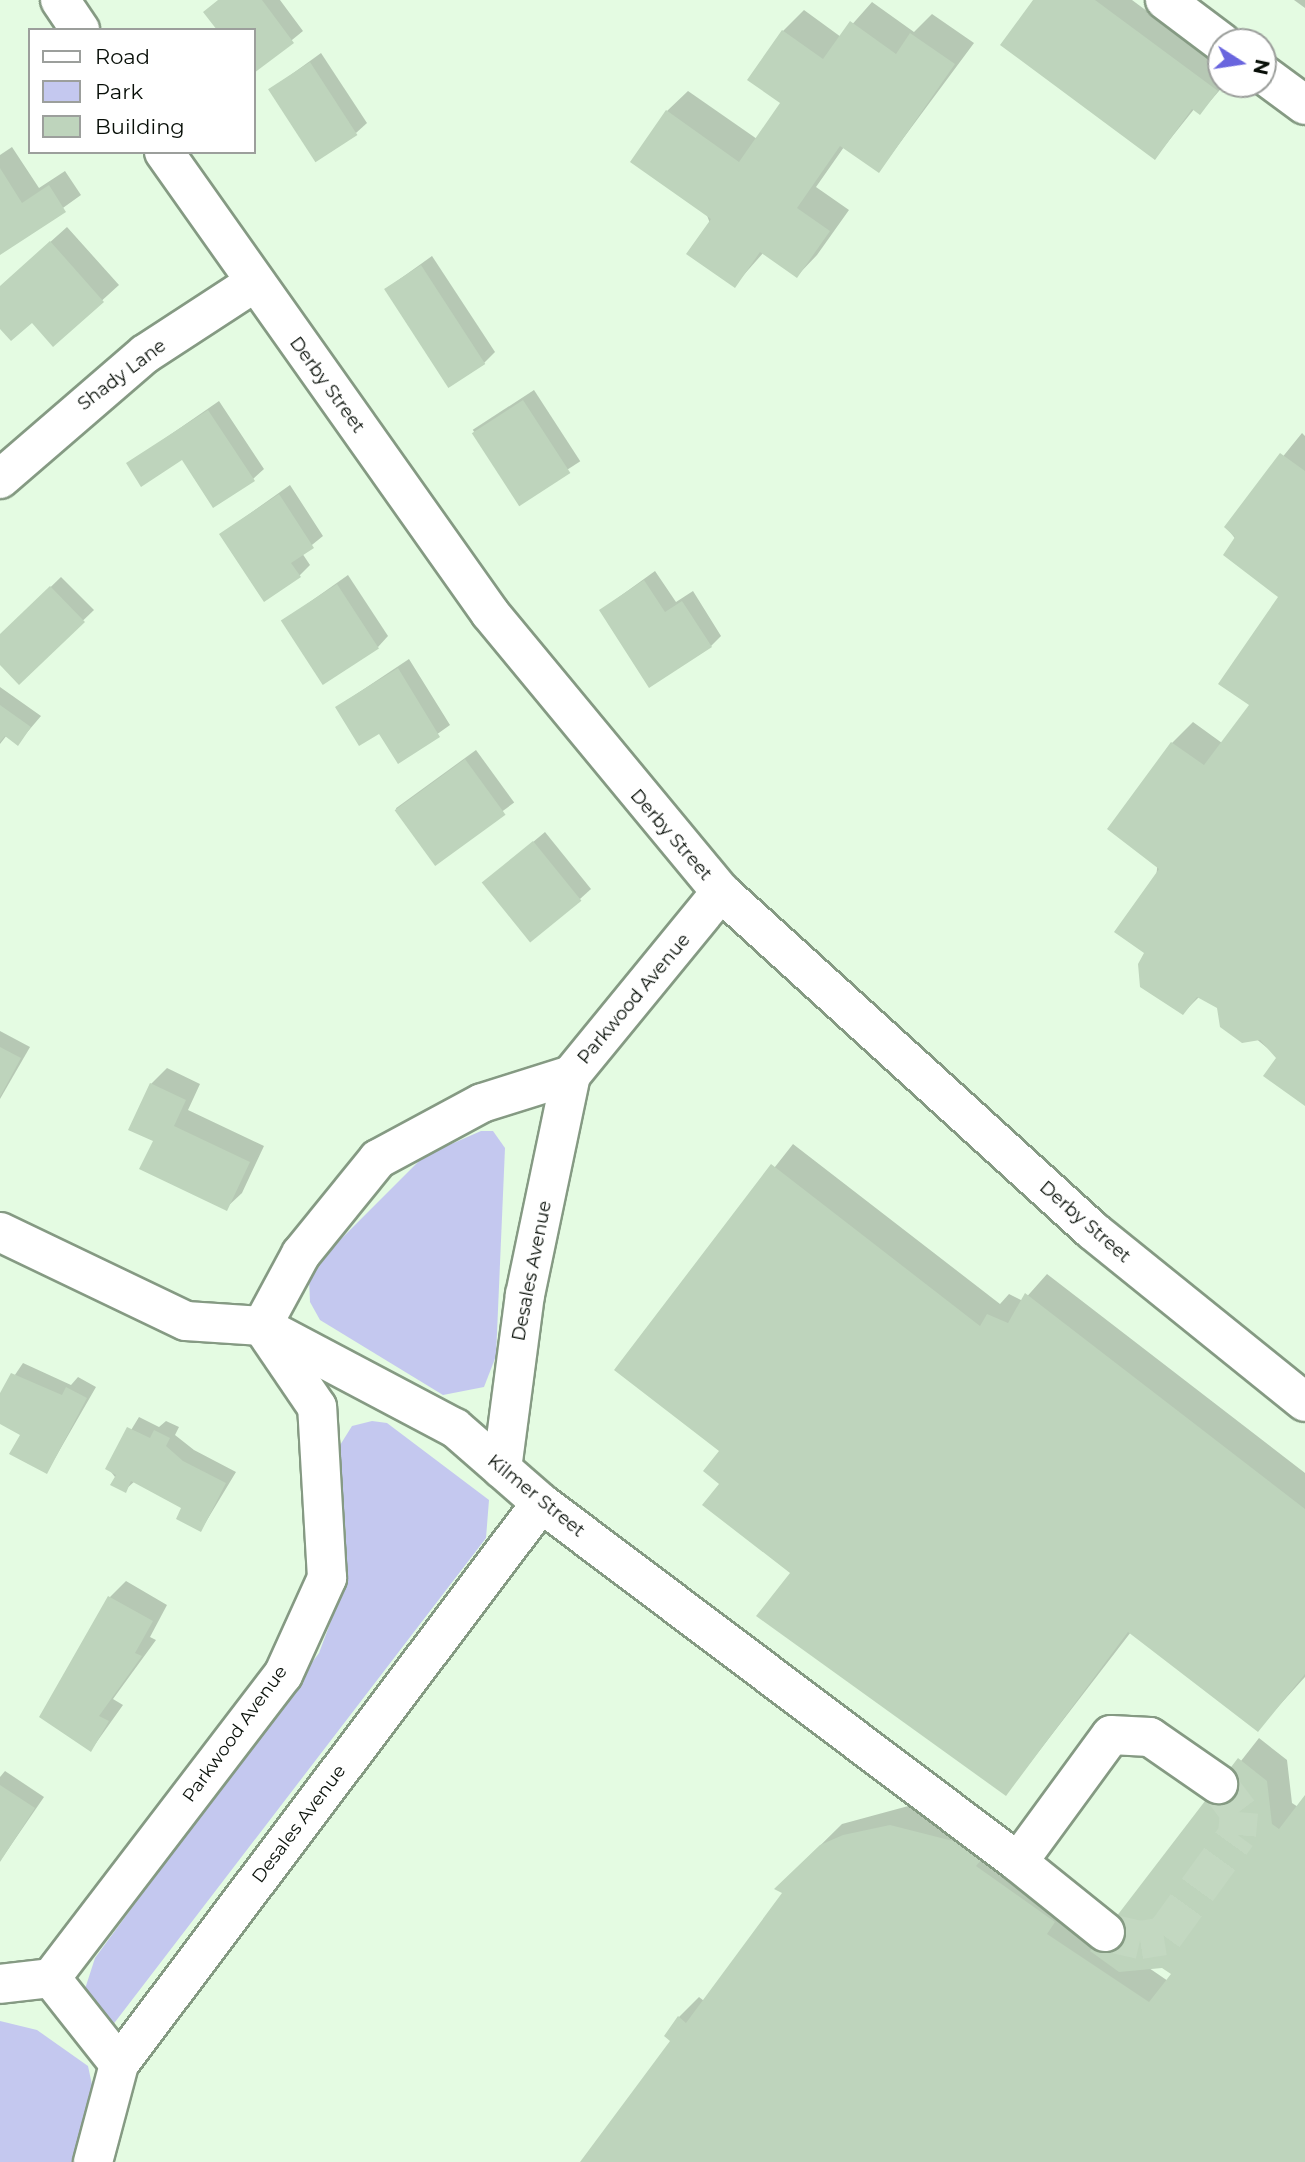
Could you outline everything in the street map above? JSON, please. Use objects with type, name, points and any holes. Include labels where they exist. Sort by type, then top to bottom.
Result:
[{"type":"street","points":[[60,0],[79,28]]},
{"type":"street","points":[[1165,0],[1207,32]]},
{"type":"street","points":[[1277,84],[1305,105]]},
{"type":"street","name":"Derby Street","points":[[165,154],[490,614],[721,892],[1093,1231],[1305,1402]]},
{"type":"street","name":"Shady Lane","points":[[0,479],[145,354],[254,283]]},
{"type":"street","name":"Parkwood Avenue","points":[[51,1978],[283,1675],[327,1578],[317,1406],[262,1326],[301,1254],[378,1158],[482,1103],[571,1075],[721,892]]},
{"type":"street","name":"Desales Avenue","points":[[502,1469],[525,1295],[571,1075]]},
{"type":"street","name":"Kilmer Street","points":[[0,1232],[186,1321],[262,1326],[455,1428],[541,1503],[1018,1862],[1105,1932]]},
{"type":"street","name":"Desales Avenue","points":[[93,2162],[119,2064],[541,1503]]},
{"type":"street","points":[[1018,1862],[1111,1735],[1150,1737],[1218,1784]]},
{"type":"street","points":[[0,1984],[51,1978],[119,2064]]},
{"type":"green space","points":[[481,1131],[493,1131],[505,1148],[496,1356],[484,1387],[443,1395],[320,1320],[310,1302],[309,1279],[312,1268],[424,1156]]},
{"type":"green space","points":[[372,1421],[387,1423],[489,1500],[486,1538],[112,2026],[84,1992],[95,1958],[319,1653],[338,1602],[346,1535],[337,1450],[352,1426]]},
{"type":"green space","points":[[0,2021],[37,2030],[88,2066],[94,2094],[75,2162],[0,2162]]},
{"type":"building","points":[[218,0],[262,0],[294,43],[256,72],[256,28],[215,28],[203,12]]},
{"type":"building","points":[[1033,0],[1095,0],[1207,83],[1207,98],[1213,98],[1200,115],[1192,109],[1155,160],[1000,45]]},
{"type":"building","points":[[850,21],[896,54],[910,33],[955,64],[879,173],[840,146],[797,208],[830,231],[797,278],[760,252],[735,288],[686,254],[711,219],[630,162],[666,110],[739,162],[780,103],[747,80],[782,30],[823,59]]},
{"type":"building","points":[[310,62],[357,135],[315,162],[268,89]]},
{"type":"building","points":[[0,168],[22,203],[49,185],[66,212],[0,255]]},
{"type":"building","points":[[50,241],[104,302],[53,347],[32,323],[11,341],[0,329],[0,286]]},
{"type":"building","points":[[421,265],[485,364],[448,388],[384,289]]},
{"type":"building","points":[[523,400],[570,473],[519,506],[472,433]]},
{"type":"building","points":[[208,410],[255,481],[213,508],[182,460],[141,487],[126,463]]},
{"type":"building","points":[[1280,453],[1305,471],[1305,1106],[1263,1076],[1276,1058],[1260,1040],[1242,1043],[1220,1027],[1217,1008],[1197,997],[1183,1015],[1140,987],[1138,964],[1144,953],[1114,932],[1159,869],[1107,829],[1171,742],[1204,765],[1249,705],[1218,684],[1278,597],[1223,555],[1235,537],[1224,527]]},
{"type":"building","points":[[279,494],[314,548],[291,563],[301,577],[264,602],[219,534]]},
{"type":"building","points":[[644,580],[665,612],[682,601],[712,647],[649,688],[599,610]]},
{"type":"building","points":[[337,584],[379,649],[323,685],[281,620]]},
{"type":"building","points":[[50,586],[85,622],[19,685],[0,665],[0,634]]},
{"type":"building","points":[[398,668],[440,737],[398,764],[379,734],[359,746],[335,707]]},
{"type":"building","points":[[0,705],[31,727],[18,746],[5,736],[0,742]]},
{"type":"building","points":[[465,759],[506,815],[435,866],[395,810]]},
{"type":"building","points":[[533,841],[581,901],[530,942],[482,883]]},
{"type":"building","points":[[0,1047],[21,1058],[0,1097]]},
{"type":"building","points":[[150,1083],[186,1100],[174,1126],[250,1162],[227,1211],[139,1169],[153,1141],[128,1130]]},
{"type":"building","points":[[771,1164],[980,1326],[987,1314],[1008,1323],[1025,1293],[1305,1509],[1305,1674],[1258,1732],[1128,1632],[1006,1796],[756,1616],[790,1573],[702,1505],[719,1484],[703,1471],[719,1451],[614,1370]]},
{"type":"building","points":[[11,1373],[62,1395],[66,1387],[87,1398],[47,1474],[9,1454],[20,1435],[0,1424],[0,1393]]},
{"type":"building","points":[[127,1427],[150,1438],[154,1430],[170,1438],[166,1446],[183,1461],[226,1483],[201,1532],[176,1519],[181,1508],[131,1481],[126,1493],[110,1485],[116,1475],[105,1469]]},
{"type":"building","points":[[108,1596],[153,1621],[135,1653],[142,1656],[99,1716],[109,1721],[91,1752],[39,1717]]},
{"type":"building","points":[[1238,1758],[1267,1781],[1272,1824],[1279,1829],[1305,1795],[1305,2162],[580,2162],[670,2041],[664,2036],[678,2016],[686,2023],[782,1893],[774,1889],[820,1845],[843,1835],[890,1825],[957,1842],[982,1859],[976,1866],[1055,1922],[1047,1934],[1149,2002],[1171,1974],[1162,1968],[1119,1972],[1090,1951]]},
{"type":"building","points":[[0,1785],[35,1808],[0,1862]]},
{"type":"tunnel","points":[[1105,1932],[1140,1940],[1164,1936],[1237,1835],[1239,1812],[1218,1784]]}]
